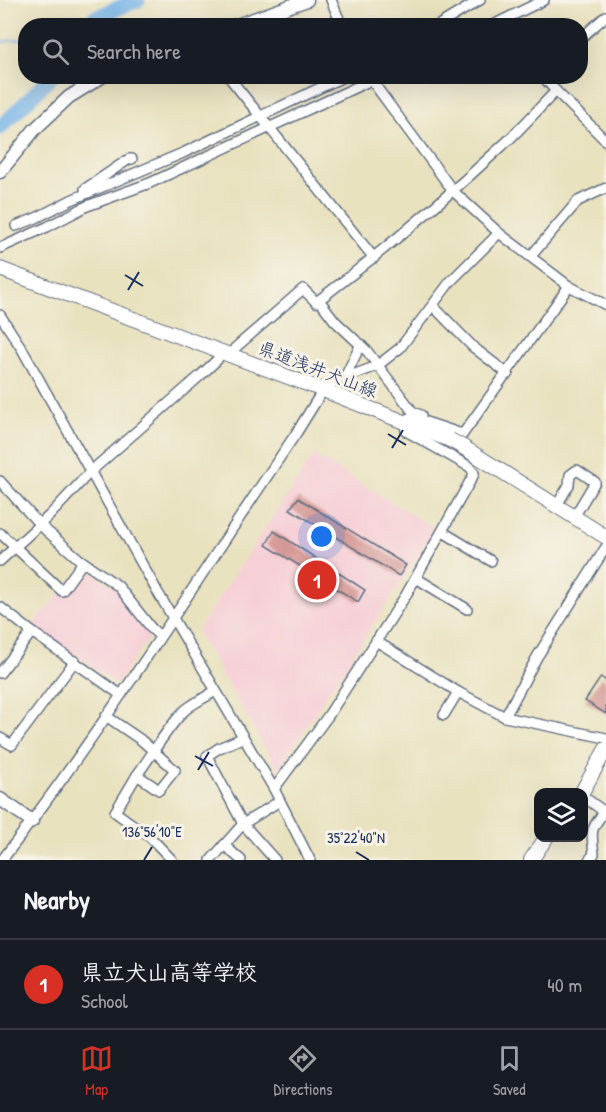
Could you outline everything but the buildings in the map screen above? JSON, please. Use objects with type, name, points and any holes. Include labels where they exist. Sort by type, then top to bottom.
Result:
[{"type":"main road","name":"県道浅井犬山線","points":[[0,269],[449,439],[606,537]]},
{"type":"main road","points":[[586,788],[606,749]]},
{"type":"main road","points":[[531,860],[543,842]]},
{"type":"street","points":[[256,18],[307,0]]},
{"type":"street","points":[[331,0],[339,18]]},
{"type":"street","points":[[450,18],[480,0]]},
{"type":"street","points":[[507,18],[544,0]]},
{"type":"street","points":[[588,32],[606,15]]},
{"type":"street","points":[[0,171],[34,129],[69,97],[91,84]]},
{"type":"street","points":[[234,84],[374,258]]},
{"type":"street","points":[[16,226],[164,161],[328,84]]},
{"type":"street","points":[[0,248],[91,205],[150,183],[269,129],[361,84]]},
{"type":"street","points":[[377,84],[453,191],[499,233],[569,286],[606,305]]},
{"type":"street","points":[[549,84],[606,141]]},
{"type":"street","points":[[0,561],[40,525],[90,472],[217,360],[235,348],[299,291],[303,289],[316,302],[374,258],[502,147],[556,92]]},
{"type":"street","points":[[91,205],[84,189],[132,159]]},
{"type":"street","points":[[531,256],[578,201],[606,188]]},
{"type":"street","points":[[2,860],[121,695],[323,390],[345,377],[377,366],[400,348],[450,282],[499,233]]},
{"type":"street","points":[[449,454],[569,286]]},
{"type":"street","points":[[319,300],[335,321],[361,344],[412,412],[433,423]]},
{"type":"street","points":[[433,306],[473,347],[508,374]]},
{"type":"street","points":[[0,315],[22,349],[173,618],[273,789],[310,860]]},
{"type":"street","points":[[345,377],[361,344]]},
{"type":"street","points":[[273,789],[328,716],[417,578],[474,473],[470,466],[406,431],[405,421],[411,417],[462,434]]},
{"type":"street","points":[[557,505],[569,485],[570,475],[577,470],[595,482],[574,517]]},
{"type":"street","points":[[0,481],[40,525],[83,562],[118,586],[160,636]]},
{"type":"street","points":[[442,532],[491,561]]},
{"type":"street","points":[[0,533],[62,591],[83,562]]},
{"type":"street","points":[[505,717],[537,657],[606,547]]},
{"type":"street","points":[[417,578],[467,609]]},
{"type":"street","points":[[0,607],[121,695]]},
{"type":"street","points":[[0,673],[32,632]]},
{"type":"street","points":[[376,641],[458,692],[505,717],[606,738]]},
{"type":"street","points":[[0,738],[12,745],[75,661]]},
{"type":"street","points":[[172,860],[150,837],[115,812],[137,775],[183,711],[215,691]]},
{"type":"street","points":[[444,715],[458,692]]},
{"type":"street","points":[[106,716],[141,740],[175,770],[159,790],[137,775]]},
{"type":"street","points":[[242,738],[219,747],[207,756],[243,824],[275,860]]},
{"type":"street","points":[[588,798],[605,812],[594,824],[591,834],[594,854],[590,860]]},
{"type":"street","points":[[0,799],[32,821]]},
{"type":"street","points":[[211,860],[243,824],[278,802]]},
{"type":"street","points":[[224,845],[241,860]]},
{"type":"shaded area","points":[[314,455],[436,529],[278,770],[197,631]]},
{"type":"shaded area","points":[[85,567],[119,591],[151,635],[117,684],[32,626]]},
{"type":"waterway","points":[[94,18],[138,0]]},
{"type":"waterway","points":[[0,42],[18,40]]},
{"type":"waterway","points":[[0,128],[44,84]]},
{"type":"place","name":"県立犬山高等学校","points":[[317,580]]}]
